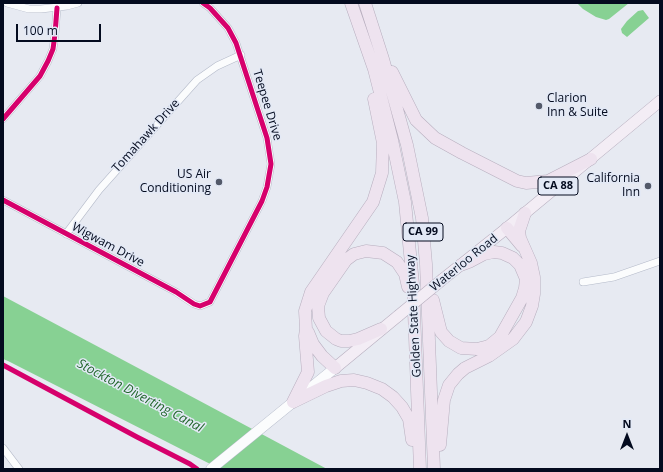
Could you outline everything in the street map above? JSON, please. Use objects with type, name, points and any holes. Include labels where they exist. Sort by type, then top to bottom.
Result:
[{"type":"highway","name":"Golden State Highway","points":[[351,3],[374,69],[398,162],[405,202],[412,264],[420,467]]},
{"type":"highway","name":"Golden State Highway","points":[[365,3],[383,59],[407,145],[417,187],[422,218],[426,264],[434,468]]},
{"type":"highway","points":[[383,59],[397,80],[416,120],[425,130],[445,144],[510,177],[526,183],[548,181],[591,159]]},
{"type":"highway","points":[[293,402],[308,372],[305,312],[311,292],[373,202],[382,173],[383,143],[371,87],[374,69]]},
{"type":"highway","points":[[434,468],[439,456],[444,400],[450,385],[458,374],[465,368],[489,356],[513,339],[526,322],[532,306],[534,282],[532,270],[520,238],[519,231],[525,213]]},
{"type":"highway","points":[[506,228],[525,250]]},
{"type":"highway","points":[[381,330],[358,339],[341,341],[326,331],[319,318],[318,306],[323,293],[344,263],[354,254],[372,250],[393,258],[400,265],[405,274],[414,320]]},
{"type":"highway","points":[[426,264],[435,311],[441,332],[449,341],[461,348],[477,349],[489,346],[500,338],[522,298],[526,278],[524,272],[513,258],[502,253],[494,252],[484,254],[461,265]]},
{"type":"highway","points":[[306,329],[313,344],[322,356],[335,368]]},
{"type":"highway","points":[[293,402],[326,386],[341,381],[354,380],[374,385],[393,396],[406,413],[411,429],[412,452],[420,467]]},
{"type":"main road","name":"Waterloo Road","points":[[214,467],[660,101]]},
{"type":"street","points":[[7,3],[29,9],[57,8],[78,3]]},
{"type":"street","name":"Teepee Drive","points":[[203,3],[210,8],[228,28],[236,43],[269,145],[271,164],[269,178],[259,208],[212,299],[210,302],[203,305]]},
{"type":"street","points":[[3,119],[40,76],[48,61],[53,49],[57,8]]},
{"type":"street","name":"Tomahawk Drive","points":[[66,234],[99,190],[197,80],[209,70],[241,55]]},
{"type":"street","name":"Wigwam Drive","points":[[3,200],[176,292],[194,304],[203,305]]},
{"type":"street","points":[[583,282],[614,277],[660,261]]},
{"type":"street","points":[[3,448],[19,469]]},
{"type":"water","points":[[577,3],[629,3],[606,20],[596,17],[583,9]]},
{"type":"water","points":[[643,10],[649,18],[627,37],[622,33],[621,29],[638,11]]},
{"type":"water","name":"Stockton Diverting Canal","points":[[3,296],[327,469],[220,469],[3,359]]},
{"type":"cycle path","points":[[3,200],[176,292],[194,304],[200,306],[210,302],[262,201],[267,187],[271,164],[267,138],[236,43],[228,28],[210,8],[203,3]]},
{"type":"cycle path","points":[[3,119],[40,76],[48,61],[53,49],[57,8]]},
{"type":"cycle path","points":[[3,365],[197,469]]},
{"type":"place","name":"Clarion Inn & Suite","points":[[539,106]]},
{"type":"place","name":"US Air Conditioning","points":[[219,182]]},
{"type":"place","name":"California Inn","points":[[648,186]]}]
